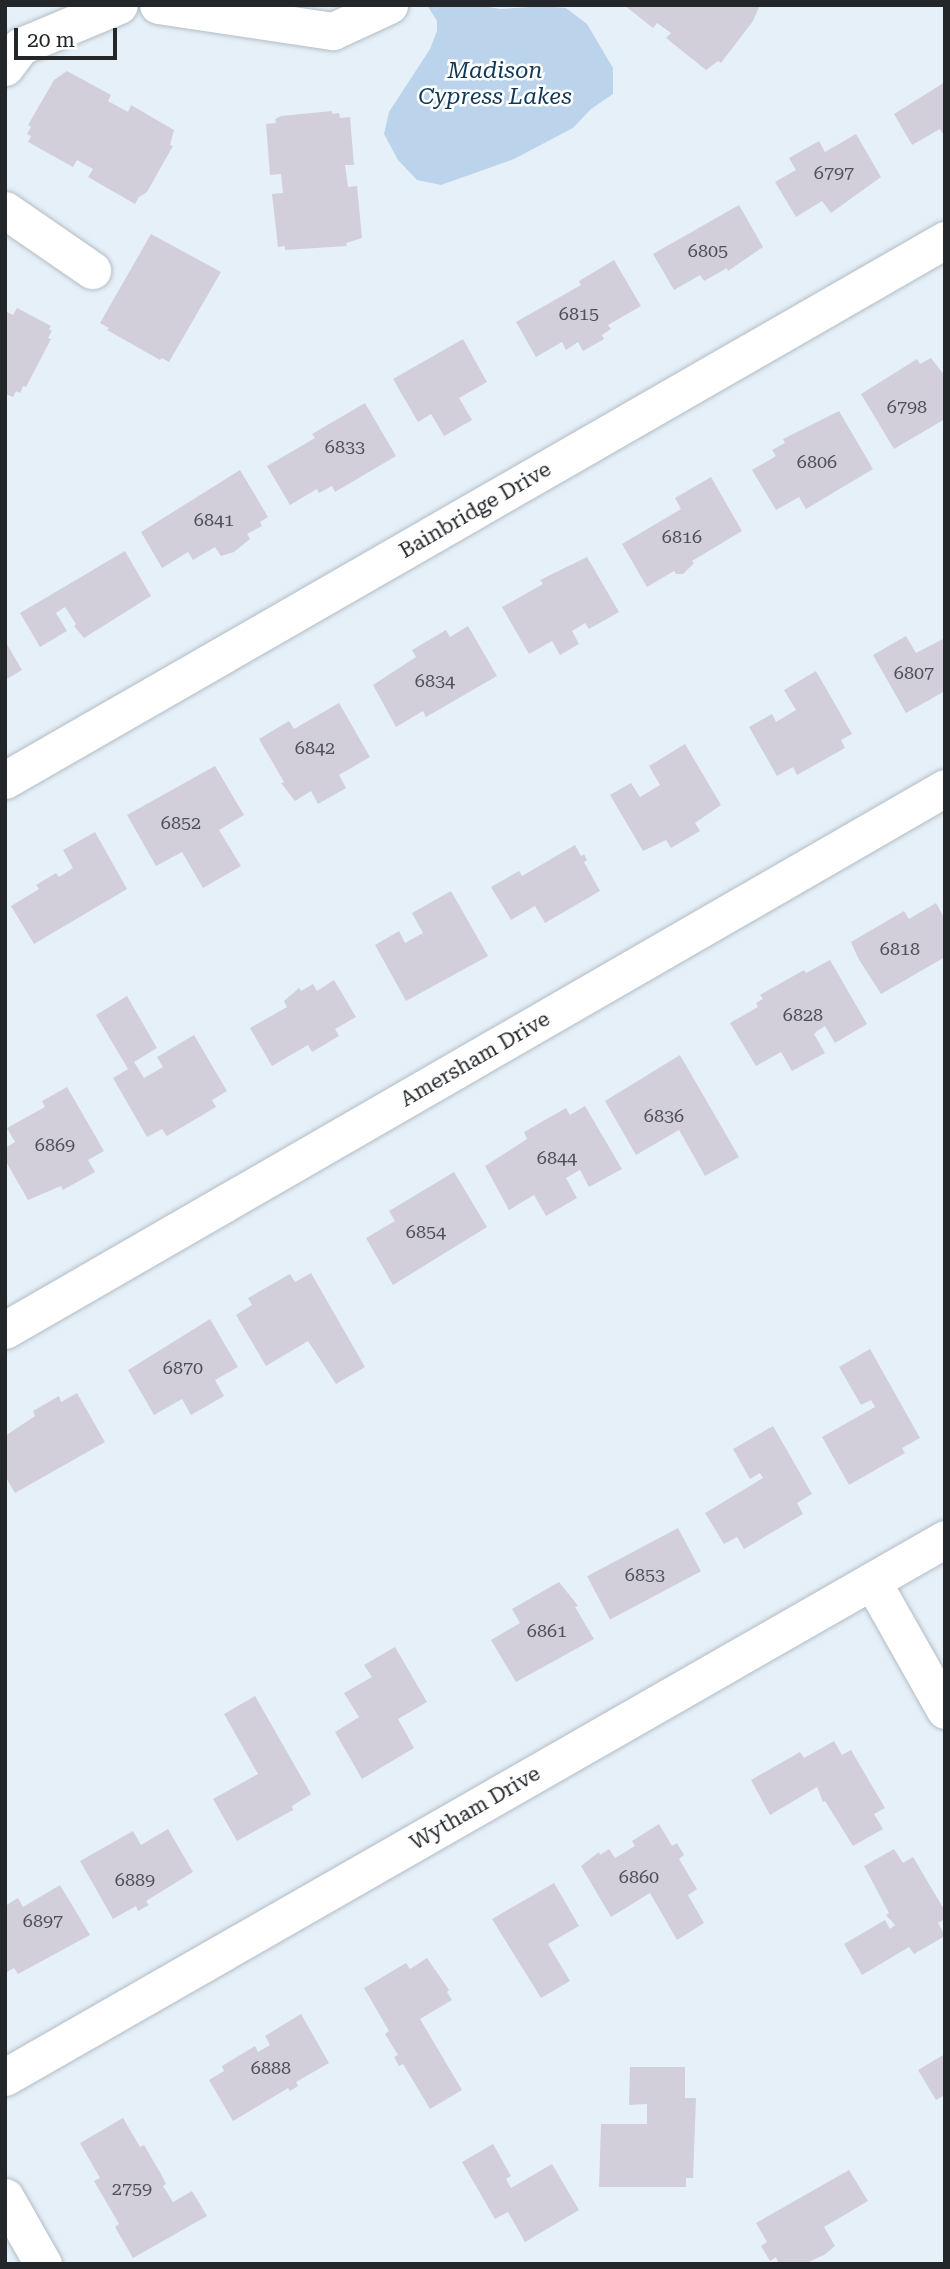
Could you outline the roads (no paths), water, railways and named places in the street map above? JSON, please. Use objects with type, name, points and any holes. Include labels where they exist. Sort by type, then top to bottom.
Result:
[{"type":"street","points":[[5,67],[21,46],[119,5]]},
{"type":"street","points":[[158,5],[333,31],[389,5]]},
{"type":"street","points":[[5,210],[92,270]]},
{"type":"street","name":"Bainbridge Drive","points":[[5,780],[945,240]]},
{"type":"street","name":"Amersham Drive","points":[[5,1330],[945,788]]},
{"type":"street","name":"Wytham Drive","points":[[5,2077],[945,1539]]},
{"type":"street","points":[[872,1581],[945,1710]]},
{"type":"street","points":[[5,2197],[43,2264]]},
{"type":"water","name":"Madison Cypress Lakes","points":[[427,5],[475,5],[501,9],[545,6],[566,8],[587,24],[613,68],[613,94],[591,109],[573,128],[514,159],[441,185],[417,180],[398,160],[384,134],[389,112],[430,49],[437,31],[437,21]]}]
